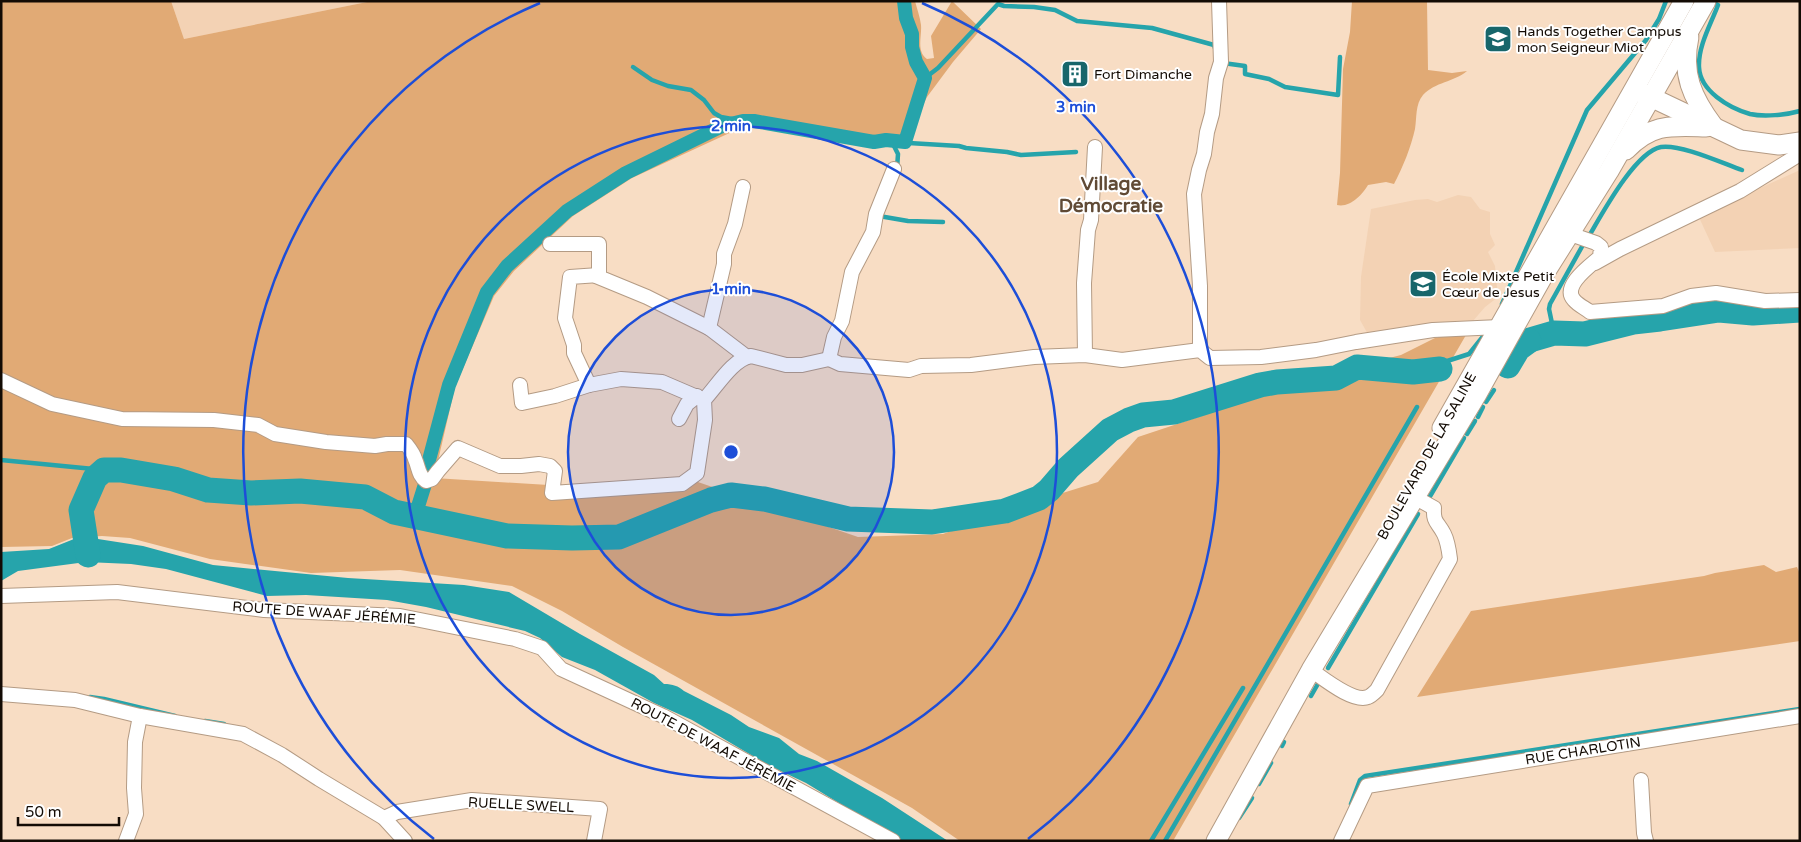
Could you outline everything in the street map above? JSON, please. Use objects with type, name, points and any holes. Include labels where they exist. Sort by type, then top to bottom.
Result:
[{"type":"main road","points":[[1642,93],[1684,1]]},
{"type":"main road","points":[[1642,93],[1706,1]]},
{"type":"main road","points":[[1693,22],[1685,62],[1687,74],[1694,95],[1715,128]]},
{"type":"main road","points":[[1642,93],[1741,140],[1779,145],[1800,142]]},
{"type":"main road","name":"BOULEVARD DE LA SALINE","points":[[1502,331],[1543,276],[1609,171],[1642,93]]},
{"type":"main road","name":"BOULEVARD DE LA SALINE","points":[[1216,841],[1311,670],[1414,497],[1502,331],[1642,93]]},
{"type":"main road","points":[[1609,171],[1626,149],[1639,137],[1656,129],[1677,126],[1715,128]]},
{"type":"main road","name":"BOULEVARD DE LA SALINE","points":[[1210,841],[1472,389]]},
{"type":"street","points":[[1200,350],[1200,286],[1194,194],[1204,154],[1216,78],[1221,62],[1219,1]]},
{"type":"street","points":[[1085,355],[1084,283],[1088,230],[1091,220],[1095,147]]},
{"type":"street","points":[[1590,266],[1628,245],[1740,191],[1800,154]]},
{"type":"street","points":[[829,359],[834,337],[842,321],[852,272],[873,232],[876,214],[894,169]]},
{"type":"street","points":[[709,328],[724,264],[724,254],[735,224],[743,187]]},
{"type":"street","points":[[1570,234],[1600,247],[1600,258],[1573,282],[1571,289],[1574,300],[1590,312],[1663,306],[1690,296],[1716,293],[1765,301],[1800,300]]},
{"type":"street","points":[[550,244],[599,244],[599,275],[596,276],[664,304],[709,328],[747,357]]},
{"type":"street","points":[[589,385],[574,353],[574,345],[565,318],[570,277],[599,275]]},
{"type":"street","points":[[679,419],[687,404],[701,398],[719,384],[732,365],[751,356],[786,365],[829,359],[840,364],[909,370],[921,366],[971,365],[1034,357],[1085,355],[1122,360],[1200,350],[1210,358],[1261,357],[1316,350],[1433,330],[1502,331]]},
{"type":"street","points":[[520,385],[522,403],[555,396],[589,385],[621,379],[662,382],[701,398]]},
{"type":"street","points":[[1,380],[52,404],[122,419],[214,420],[258,425],[275,434],[326,442],[375,446],[406,444],[415,459],[421,478],[426,481],[432,480],[438,470],[458,448],[500,466],[539,464],[550,466],[555,471],[552,493],[682,484],[697,473],[705,420],[701,398]]},
{"type":"street","points":[[1311,670],[1346,693],[1360,698],[1369,697],[1377,690],[1450,559],[1444,534],[1433,519],[1434,508],[1414,497]]},
{"type":"street","name":"ROUTE DE WAAF JÉRÉMIE","points":[[1,596],[117,592],[264,610],[400,616],[514,639],[542,648],[561,669],[663,716],[892,841]]},
{"type":"street","points":[[1,694],[75,700],[140,716],[243,734],[282,755],[384,818],[405,841]]},
{"type":"street","points":[[126,841],[136,814],[134,788],[135,742],[140,716]]},
{"type":"street","name":"RUE CHARLOTIN","points":[[1341,841],[1367,786],[1800,716]]},
{"type":"street","points":[[1641,780],[1646,841]]},
{"type":"street","name":"RUELLE SWELL","points":[[384,818],[397,812],[472,800],[600,809],[594,841]]},
{"type":"shaded area","points":[[1,1],[171,1],[184,39],[372,1],[915,1],[921,25],[921,48],[927,59],[934,58],[931,36],[952,1],[981,29],[927,97],[911,129],[898,144],[875,144],[750,127],[736,130],[632,178],[573,216],[514,271],[494,296],[455,387],[434,478],[565,486],[695,481],[858,537],[943,534],[1005,511],[1098,482],[1138,437],[1331,373],[1401,355],[1435,338],[1448,335],[1466,335],[1173,841],[960,841],[912,808],[562,611],[512,586],[400,570],[311,573],[210,559],[130,538],[102,536],[72,538],[52,546],[1,547]]},
{"type":"shaded area","points":[[171,1],[372,1],[184,39]]},
{"type":"shaded area","points":[[1352,1],[1427,1],[1428,70],[1452,73],[1467,71],[1456,78],[1433,87],[1420,99],[1411,143],[1404,164],[1394,184],[1386,182],[1368,185],[1351,203],[1337,205],[1340,173],[1343,69],[1350,32]]},
{"type":"shaded area","points":[[1800,170],[1800,248],[1715,252],[1697,213],[1727,203]]},
{"type":"shaded area","points":[[1458,195],[1471,197],[1480,209],[1490,212],[1490,234],[1495,245],[1488,252],[1495,266],[1498,297],[1485,307],[1472,322],[1369,336],[1360,320],[1361,277],[1371,209],[1415,200],[1428,199],[1437,202]]},
{"type":"shaded area","points":[[1764,565],[1776,572],[1797,567],[1800,574],[1800,641],[1417,697],[1471,611],[1704,576]]},
{"type":"water","points":[[85,537],[143,546],[213,565],[348,578],[464,585],[509,592],[654,675],[664,684],[673,685],[731,715],[749,727],[779,738],[799,754],[817,761],[882,798],[948,841],[901,841],[806,783],[768,765],[692,720],[654,703],[595,670],[562,657],[540,638],[525,631],[426,607],[387,600],[306,595],[267,596],[166,569],[131,564],[86,562],[18,571],[1,581],[1,552],[49,549],[74,539]]},
{"type":"waterway","points":[[415,516],[426,481],[429,460],[449,385],[487,292],[507,266],[567,211],[626,173],[722,126],[743,121],[754,121],[874,142],[886,140],[905,142],[925,78],[916,62],[904,1]]},
{"type":"waterway","points":[[1502,304],[1587,110],[1646,40],[1659,19],[1666,1]]},
{"type":"waterway","points":[[925,78],[938,68],[998,4],[1055,10],[1077,21],[1152,28],[1214,45],[1215,48]]},
{"type":"waterway","points":[[1716,4],[1718,5],[1703,43],[1699,59],[1699,67],[1704,84],[1725,103],[1750,114],[1775,115],[1800,111]]},
{"type":"waterway","points":[[1223,63],[1245,66],[1245,74],[1269,79],[1285,87],[1338,95],[1340,57]]},
{"type":"waterway","points":[[633,67],[652,80],[668,86],[691,90],[704,100],[714,113],[721,117],[743,121]]},
{"type":"waterway","points":[[897,169],[898,154],[892,142],[959,146],[1021,155],[1076,152]]},
{"type":"waterway","points":[[1589,236],[1620,185],[1651,151],[1661,147],[1679,148],[1742,170]]},
{"type":"waterway","points":[[879,215],[908,221],[943,222]]},
{"type":"waterway","points":[[1554,333],[1549,309],[1550,304],[1584,243]]},
{"type":"waterway","points":[[1520,343],[1554,333],[1585,334],[1633,322],[1719,310],[1753,313],[1800,310]]},
{"type":"waterway","points":[[1413,372],[1469,354],[1485,334]]},
{"type":"waterway","points":[[1508,366],[1518,349],[1529,341]]},
{"type":"waterway","points":[[88,555],[81,510],[95,478],[104,470],[121,470],[174,479],[208,490],[251,493],[300,491],[365,497],[394,512],[507,536],[619,537],[711,500],[731,495],[764,499],[848,519],[932,522],[1005,511],[1039,498],[1049,490],[1068,468],[1110,430],[1143,415],[1174,412],[1260,385],[1336,378],[1357,367],[1413,372],[1440,369]]},
{"type":"waterway","points":[[1486,402],[1494,390]]},
{"type":"waterway","points":[[1165,841],[1417,407]]},
{"type":"waterway","points":[[1478,417],[1483,407]]},
{"type":"waterway","points":[[1467,434],[1475,421]]},
{"type":"waterway","points":[[1429,498],[1464,438]]},
{"type":"waterway","points":[[1,460],[104,470]]},
{"type":"waterway","points":[[1328,668],[1418,514]]},
{"type":"waterway","points":[[1311,696],[1319,682]]},
{"type":"waterway","points":[[1151,841],[1243,688]]},
{"type":"waterway","points":[[90,697],[175,716]]},
{"type":"waterway","points":[[1351,804],[1360,780],[1365,776],[1800,709]]},
{"type":"waterway","points":[[205,721],[224,724]]},
{"type":"waterway","points":[[1282,746],[1284,742]]},
{"type":"waterway","points":[[1259,784],[1271,763]]},
{"type":"waterway","points":[[1239,818],[1252,798]]},
{"type":"place","name":"Hands Together Campus mon Seigneur Miot","points":[[1498,39]]},
{"type":"place","name":"Fort Dimanche","points":[[1075,74]]},
{"type":"place","name":"École Mixte Petit Cœur de Jesus","points":[[1423,284]]},
{"type":"district","name":"Village Démocratie","points":[[1111,195]]}]
